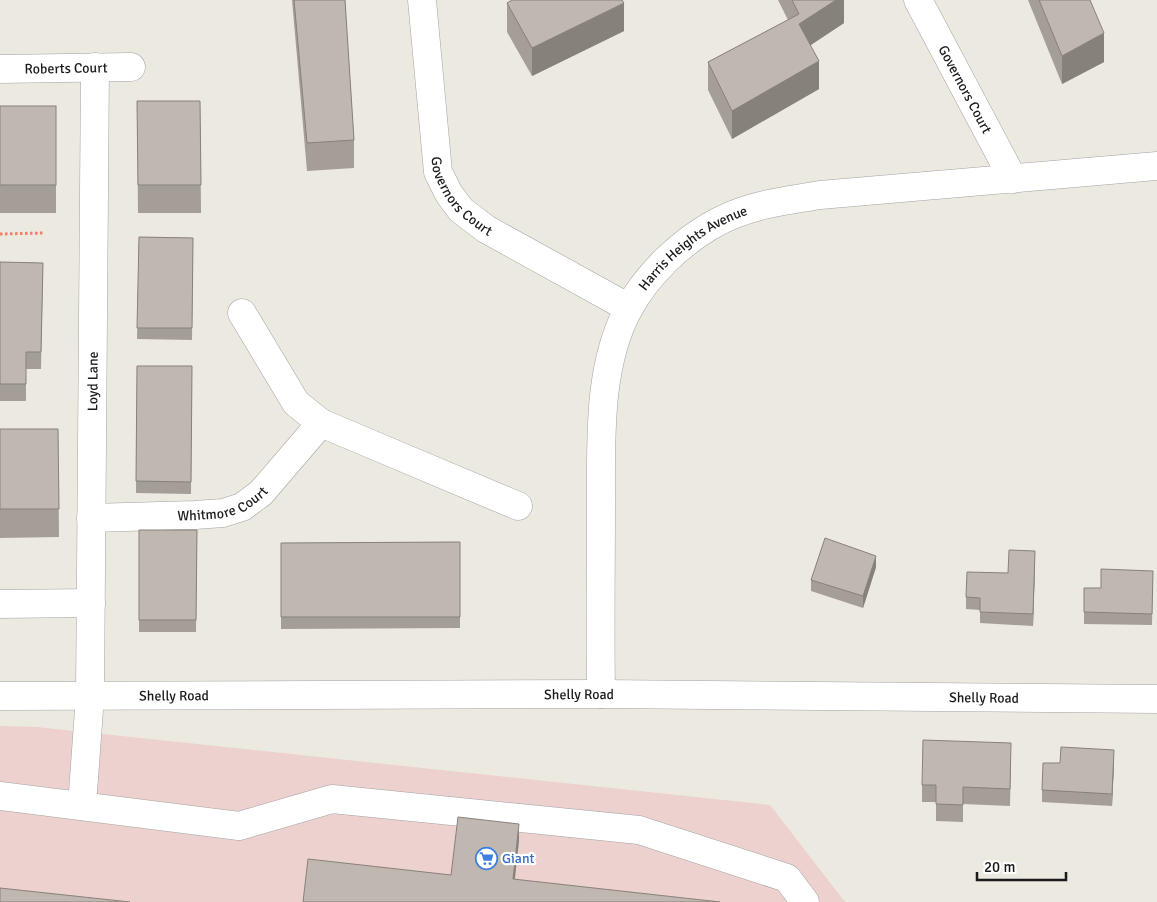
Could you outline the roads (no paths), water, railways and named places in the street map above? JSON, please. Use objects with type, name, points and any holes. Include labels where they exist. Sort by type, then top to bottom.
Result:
[{"type":"street","name":"Governors Court","points":[[422,0],[438,172],[449,194],[462,210],[486,229],[629,308]]},
{"type":"street","name":"Governors Court","points":[[918,0],[1013,179]]},
{"type":"street","name":"Loyd Lane","points":[[82,806],[90,696],[95,67]]},
{"type":"street","name":"Roberts Court","points":[[0,69],[131,67]]},
{"type":"street","name":"Harris Heights Avenue","points":[[601,694],[601,441],[606,382],[614,345],[629,308],[654,272],[681,246],[708,228],[735,214],[768,204],[820,196],[1157,166]]},
{"type":"street","points":[[242,313],[296,403],[321,423],[518,506]]},
{"type":"street","name":"Whitmore Court","points":[[91,518],[195,516],[222,513],[242,507],[261,493],[321,423]]},
{"type":"street","points":[[0,604],[91,603]]},
{"type":"street","name":"Shelly Road","points":[[0,696],[601,694],[1157,699]]},
{"type":"street","points":[[0,796],[239,826],[332,799],[639,830],[787,878],[805,902]]},
{"type":"place","name":"Giant","points":[[486,858]]}]
